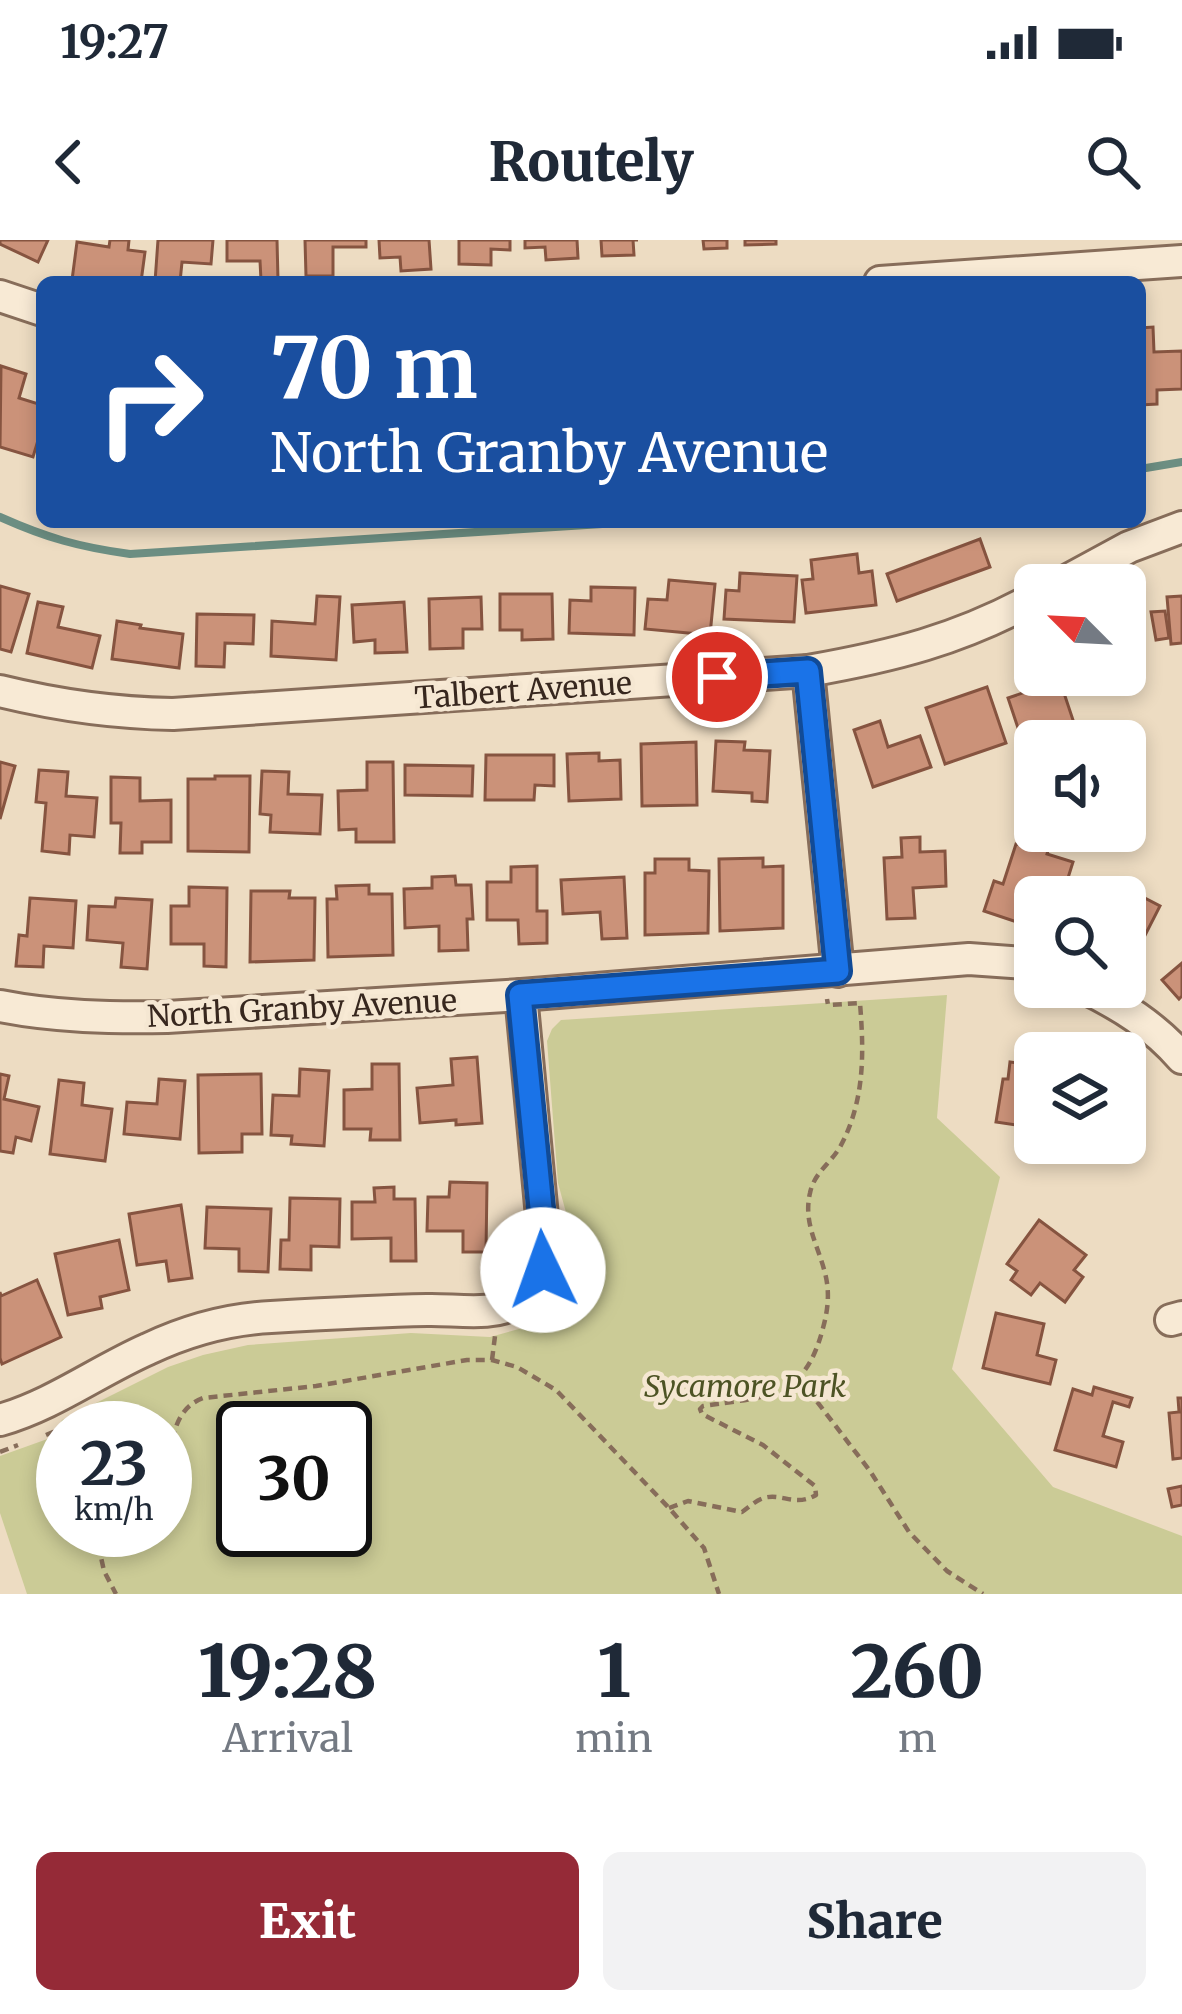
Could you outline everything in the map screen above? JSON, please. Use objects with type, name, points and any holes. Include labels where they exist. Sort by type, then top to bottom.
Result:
[{"type":"street","points":[[962,276],[1182,260]]},
{"type":"street","points":[[0,296],[36,308]]},
{"type":"street","points":[[1097,564],[1182,526]]},
{"type":"street","name":"Talbert Avenue","points":[[0,691],[122,713],[172,714],[808,671],[885,657],[951,637],[1014,608]]},
{"type":"street","points":[[808,671],[832,972]]},
{"type":"street","name":"North Granby Avenue","points":[[0,1006],[113,1018],[167,1017],[968,959],[1014,962]]},
{"type":"street","points":[[0,1420],[26,1412],[150,1348],[212,1325],[265,1317],[498,1310],[518,1302],[543,1270],[545,1248],[520,995]]},
{"type":"street","points":[[1126,1008],[1182,1058]]},
{"type":"path","points":[[669,1508],[688,1501],[742,1512],[760,1499],[794,1501],[816,1495],[814,1486],[763,1445],[700,1412],[703,1406],[769,1396],[799,1378],[813,1360],[828,1301],[824,1268],[807,1219],[811,1186],[838,1150],[863,1073],[860,1003],[828,1005],[832,972]]},
{"type":"path","points":[[192,1403],[466,1360],[517,1367],[556,1390],[669,1508],[704,1548],[719,1594]]},
{"type":"path","points":[[799,1378],[870,1471],[908,1532],[947,1570],[982,1594]]},
{"type":"path","points":[[101,1557],[116,1594]]},
{"type":"green space","name":"Sycamore Park","points":[[947,995],[937,1118],[1000,1177],[952,1369],[1053,1487],[1182,1536],[1182,1594],[27,1594],[0,1513],[0,1456],[36,1443],[36,1557],[192,1557],[192,1401],[100,1401],[168,1367],[248,1345],[411,1333],[490,1337],[526,1327],[553,1302],[570,1270],[574,1242],[558,1183],[547,1041],[561,1020]]},
{"type":"building","points":[[0,240],[48,240],[38,262]]},
{"type":"building","points":[[110,240],[129,240],[128,250],[145,252],[142,276],[73,276],[77,242],[109,247]]},
{"type":"building","points":[[158,240],[213,240],[211,264],[182,262],[181,276],[155,276]]},
{"type":"building","points":[[227,240],[277,240],[278,276],[261,276],[260,261],[227,261]]},
{"type":"building","points":[[305,240],[366,240],[366,247],[333,247],[333,276],[306,276]]},
{"type":"building","points":[[379,240],[429,240],[431,269],[401,271],[400,257],[380,258]]},
{"type":"building","points":[[459,240],[510,240],[510,250],[491,249],[491,265],[459,264]]},
{"type":"building","points":[[525,240],[577,240],[578,258],[546,260],[545,247],[525,248]]},
{"type":"building","points":[[601,240],[633,240],[634,255],[602,256]]},
{"type":"building","points":[[703,240],[727,240],[727,248],[704,249]]},
{"type":"building","points":[[745,240],[776,240],[776,244],[745,245]]},
{"type":"building","points":[[1153,327],[1154,352],[1182,351],[1182,389],[1157,390],[1157,404],[1146,405],[1146,328]]},
{"type":"building","points":[[1,366],[26,374],[19,398],[36,403],[36,447],[33,457],[0,447]]},
{"type":"building","points":[[980,539],[990,567],[897,601],[887,574]]},
{"type":"building","points":[[857,554],[859,573],[872,571],[876,605],[806,613],[802,580],[813,579],[811,560]]},
{"type":"building","points":[[740,573],[797,576],[794,622],[724,619],[726,590],[739,591]]},
{"type":"building","points":[[669,580],[715,584],[710,635],[645,629],[648,599],[667,600]]},
{"type":"building","points":[[0,586],[29,594],[11,652],[0,649]]},
{"type":"building","points":[[591,587],[635,588],[634,635],[569,633],[570,600],[591,601]]},
{"type":"building","points":[[500,594],[552,594],[553,639],[522,640],[522,630],[500,630]]},
{"type":"building","points":[[317,596],[340,597],[336,660],[271,656],[272,621],[315,624]]},
{"type":"building","points":[[1182,596],[1182,643],[1171,644],[1167,597]]},
{"type":"building","points":[[481,597],[482,629],[463,629],[463,648],[430,649],[429,599]]},
{"type":"building","points":[[38,602],[63,607],[58,627],[100,636],[92,668],[27,653]]},
{"type":"building","points":[[404,602],[407,652],[375,653],[375,640],[354,642],[352,605]]},
{"type":"building","points":[[1165,611],[1169,638],[1156,640],[1151,612]]},
{"type":"building","points":[[197,614],[254,615],[253,644],[225,643],[224,667],[196,666]]},
{"type":"building","points":[[117,621],[183,634],[179,668],[112,659]]},
{"type":"building","points":[[987,687],[1006,743],[945,764],[926,708]]},
{"type":"building","points":[[1065,696],[1073,720],[1015,720],[1008,698]]},
{"type":"building","points":[[880,721],[888,747],[920,736],[931,767],[873,787],[854,730]]},
{"type":"building","points":[[716,741],[745,742],[744,750],[770,751],[767,802],[752,801],[752,793],[713,791]]},
{"type":"building","points":[[696,742],[697,805],[642,806],[641,744]]},
{"type":"building","points":[[599,753],[599,761],[620,760],[621,799],[569,801],[567,754]]},
{"type":"building","points":[[486,755],[554,755],[554,786],[535,785],[534,800],[485,800]]},
{"type":"building","points":[[0,762],[15,766],[0,819]]},
{"type":"building","points":[[367,762],[393,762],[394,842],[356,842],[356,829],[339,830],[338,791],[367,790]]},
{"type":"building","points":[[405,765],[473,766],[472,796],[405,795]]},
{"type":"building","points":[[39,770],[68,772],[66,796],[97,798],[94,837],[70,835],[69,854],[42,851],[46,803],[36,802]]},
{"type":"building","points":[[262,771],[289,772],[288,794],[322,795],[320,834],[270,832],[271,815],[260,814]]},
{"type":"building","points":[[250,776],[249,852],[188,851],[188,779]]},
{"type":"building","points":[[111,777],[140,778],[140,801],[171,800],[171,842],[142,842],[142,853],[120,853],[121,823],[111,823]]},
{"type":"building","points":[[920,837],[920,852],[945,851],[946,886],[913,888],[915,918],[887,919],[884,858],[902,857],[901,838]]},
{"type":"building","points":[[1014,850],[1048,852],[1073,862],[1069,876],[1014,876],[1014,921],[984,911],[994,881],[1003,884]]},
{"type":"building","points":[[763,858],[763,867],[783,866],[783,928],[720,931],[719,859]]},
{"type":"building","points":[[655,859],[689,859],[689,870],[709,871],[708,933],[645,935],[645,873],[655,873]]},
{"type":"building","points":[[537,866],[537,911],[547,911],[547,943],[519,944],[518,920],[487,920],[487,882],[511,882],[511,867]]},
{"type":"building","points":[[455,876],[456,885],[471,885],[468,950],[439,951],[439,926],[405,928],[404,889],[432,888],[432,877]]},
{"type":"building","points":[[624,877],[627,938],[602,939],[600,912],[563,914],[561,880]]},
{"type":"building","points":[[369,885],[369,894],[392,894],[393,955],[328,957],[327,899],[337,899],[336,886]]},
{"type":"building","points":[[189,887],[227,888],[226,967],[204,966],[204,944],[171,944],[171,906],[189,906]]},
{"type":"building","points":[[251,891],[290,891],[289,898],[315,898],[314,960],[250,962]]},
{"type":"building","points":[[30,898],[76,901],[73,948],[44,946],[43,967],[16,966],[19,935],[27,936]]},
{"type":"building","points":[[116,898],[152,900],[147,969],[121,967],[123,943],[87,940],[89,906],[115,907]]},
{"type":"building","points":[[1146,899],[1160,906],[1146,933]]},
{"type":"building","points":[[1182,963],[1182,996],[1179,999],[1162,980]]},
{"type":"building","points":[[477,1057],[482,1123],[420,1123],[417,1088],[453,1085],[451,1059]]},
{"type":"building","points":[[1010,1062],[1014,1062],[1014,1125],[996,1122],[1003,1079],[1008,1079]]},
{"type":"building","points":[[372,1064],[399,1064],[400,1140],[370,1140],[371,1129],[344,1129],[344,1090],[372,1089]]},
{"type":"building","points":[[300,1069],[329,1071],[324,1146],[291,1144],[292,1136],[271,1135],[273,1095],[299,1096]]},
{"type":"building","points":[[0,1074],[9,1076],[4,1099],[39,1107],[31,1141],[16,1137],[13,1153],[0,1151]]},
{"type":"building","points":[[261,1074],[262,1134],[242,1134],[242,1152],[199,1153],[198,1075]]},
{"type":"building","points":[[159,1079],[185,1081],[180,1139],[124,1134],[127,1102],[157,1104]]},
{"type":"building","points":[[59,1080],[84,1083],[82,1105],[112,1109],[105,1161],[50,1154]]},
{"type":"building","points":[[450,1182],[487,1183],[486,1252],[463,1252],[463,1231],[427,1231],[428,1197],[449,1197]]},
{"type":"building","points":[[394,1187],[394,1199],[415,1199],[416,1261],[391,1261],[391,1238],[352,1239],[352,1202],[375,1202],[374,1188]]},
{"type":"building","points":[[290,1198],[340,1199],[339,1247],[311,1246],[311,1270],[280,1269],[281,1240],[289,1240]]},
{"type":"building","points":[[181,1205],[192,1278],[169,1281],[166,1261],[137,1265],[129,1214]]},
{"type":"building","points":[[207,1207],[271,1209],[268,1272],[239,1271],[239,1249],[205,1248]]},
{"type":"building","points":[[1039,1220],[1086,1255],[1074,1270],[1083,1277],[1065,1302],[1040,1283],[1031,1295],[1011,1280],[1017,1271],[1007,1264]]},
{"type":"building","points":[[119,1240],[129,1290],[100,1297],[102,1308],[68,1315],[55,1254]]},
{"type":"building","points":[[37,1280],[61,1337],[2,1364],[0,1292],[1,1296]]},
{"type":"building","points":[[996,1313],[1044,1324],[1037,1355],[1056,1360],[1050,1384],[983,1368]]},
{"type":"building","points":[[1094,1387],[1132,1398],[1129,1407],[1113,1402],[1103,1436],[1123,1442],[1116,1467],[1055,1450],[1073,1389],[1092,1395]]},
{"type":"building","points":[[1178,1398],[1182,1398],[1182,1458],[1173,1459],[1169,1413],[1179,1412]]},
{"type":"building","points":[[1182,1486],[1182,1505],[1172,1507],[1168,1489]]},
{"type":"waterway","points":[[1146,468],[1182,462]]},
{"type":"waterway","points":[[0,517],[64,541],[130,554],[540,528]]},
{"type":"route","points":[[543,1270],[545,1248],[520,995],[838,971],[808,671],[717,677]]}]
